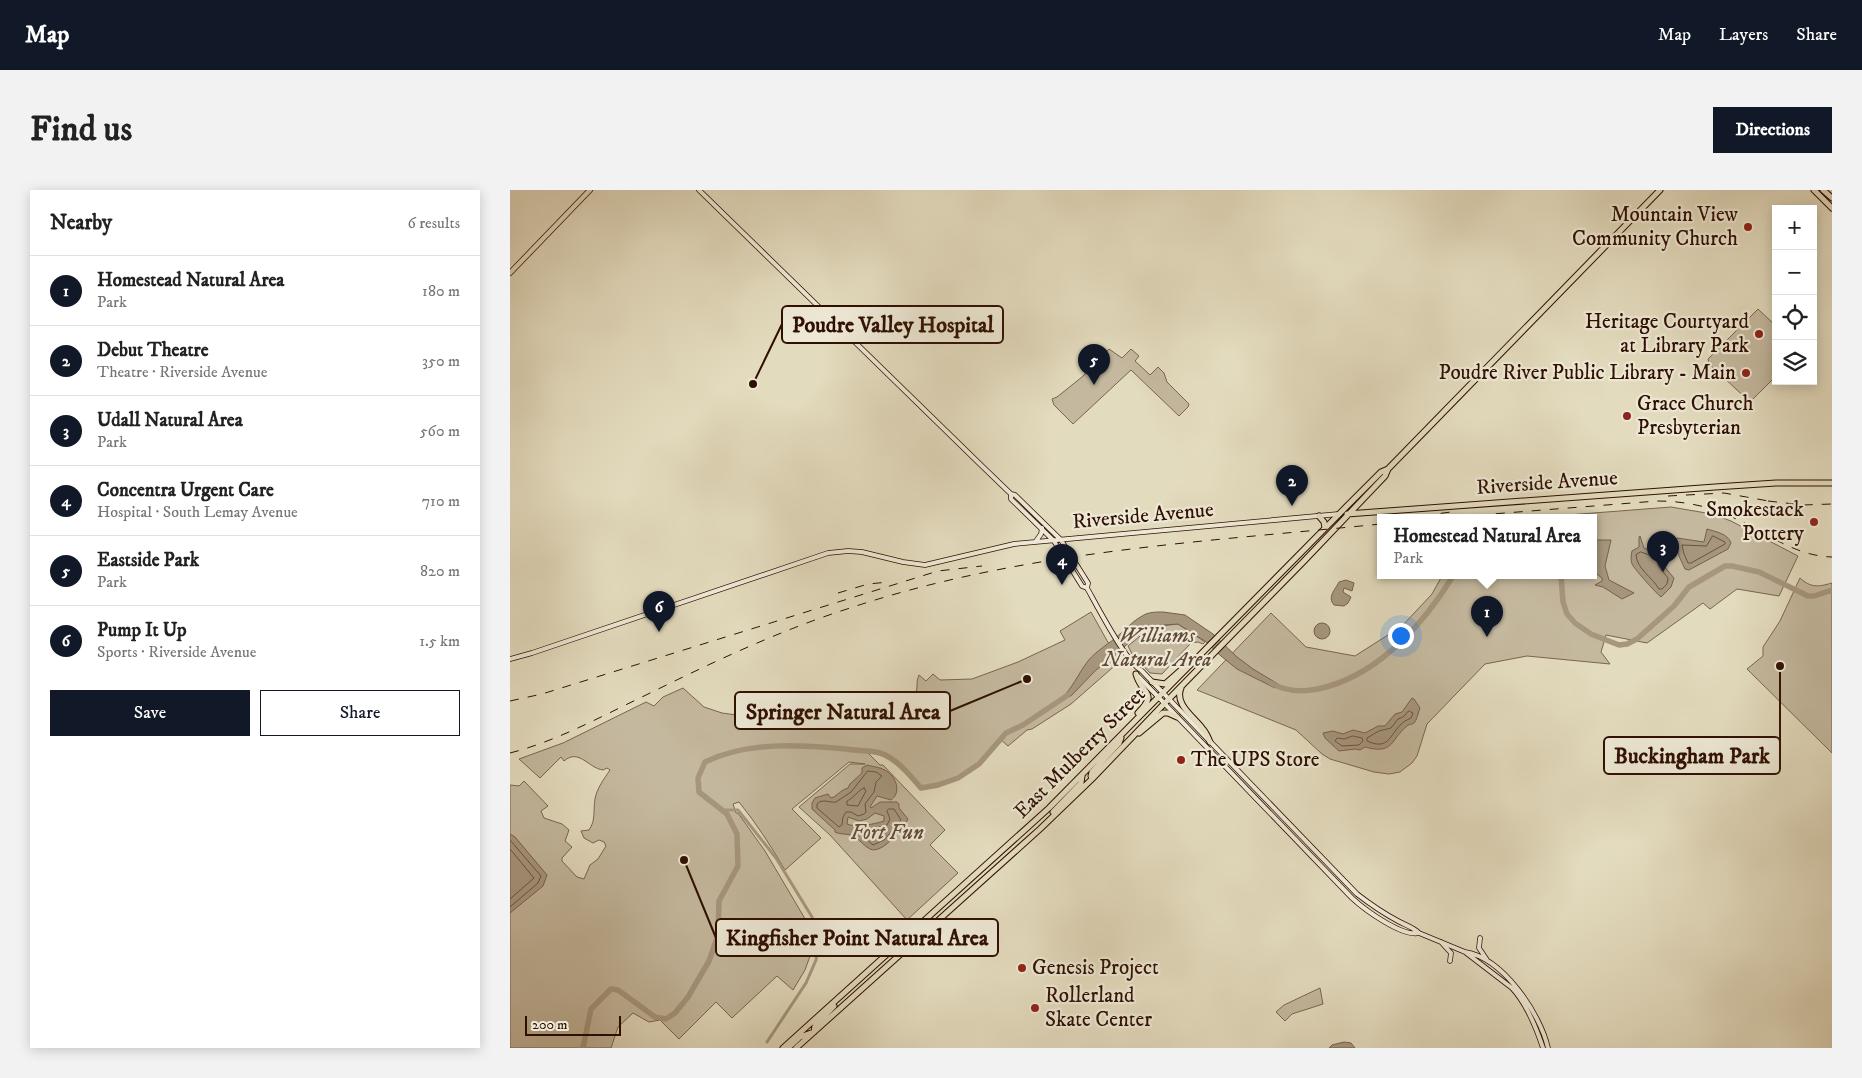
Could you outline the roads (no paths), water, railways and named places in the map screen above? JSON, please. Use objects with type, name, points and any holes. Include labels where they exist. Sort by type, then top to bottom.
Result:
[{"type":"highway","name":"East Mulberry Street","points":[[783,1048],[1034,822],[1082,776],[1325,528],[1388,468],[1660,190]]},
{"type":"highway","points":[[1814,190],[1832,208]]},
{"type":"highway","points":[[1823,190],[1832,198]]},
{"type":"highway","name":"East Mulberry Street","points":[[796,1048],[1033,835],[1092,779],[1385,476],[1388,468]]},
{"type":"highway","name":"Riverside Avenue","points":[[1339,514],[1715,487],[1832,483]]},
{"type":"highway","points":[[1319,516],[1324,522],[1325,528]]},
{"type":"highway","points":[[1152,682],[1165,684],[1180,671],[1192,664]]},
{"type":"highway","points":[[1130,726],[1137,714],[1148,703],[1149,698],[1148,693],[1139,682],[1136,671]]},
{"type":"highway","points":[[1183,683],[1179,694],[1186,711],[1203,729],[1210,742]]},
{"type":"highway","points":[[1130,739],[1161,714],[1168,713],[1177,717]]},
{"type":"highway","points":[[1092,779],[1092,772],[1119,743],[1124,733]]},
{"type":"highway","points":[[1033,835],[1080,783],[1082,776]]},
{"type":"highway","points":[[788,1048],[803,1036],[814,1032],[815,1026],[845,992]]},
{"type":"main road","points":[[510,273],[590,190]]},
{"type":"main road","points":[[699,190],[1011,494],[1015,495],[1061,540],[1088,583],[1087,588]]},
{"type":"main road","points":[[1011,494],[1012,498],[1054,540],[1082,586],[1087,588],[1136,671],[1158,698],[1359,905],[1390,924],[1414,934],[1419,933]]},
{"type":"main road","name":"Riverside Avenue","points":[[510,659],[828,552],[862,552],[903,562],[925,565],[998,547],[1036,542],[1339,514]]},
{"type":"main road","points":[[1036,542],[1042,528]]},
{"type":"main road","points":[[1136,671],[1141,670],[1169,698],[1357,894],[1385,914],[1414,928],[1419,933],[1478,956],[1492,965],[1515,986],[1534,1015],[1548,1048]]},
{"type":"main road","points":[[1480,938],[1479,948],[1492,965]]},
{"type":"main road","points":[[1441,942],[1450,953],[1450,961]]},
{"type":"main road","points":[[1465,952],[1493,972],[1517,993],[1535,1027],[1543,1048]]},
{"type":"water","points":[[1707,529],[1727,537],[1731,543],[1728,549],[1689,570],[1685,569],[1675,541],[1677,538],[1704,542]]},
{"type":"water","points":[[1640,536],[1644,548],[1654,552],[1658,550],[1663,565],[1674,578],[1671,587],[1661,597],[1632,564],[1632,551],[1639,547]]},
{"type":"water","points":[[1597,540],[1611,540],[1605,566],[1609,580],[1634,593],[1622,599],[1603,587],[1595,585],[1602,581],[1602,578],[1597,574]]},
{"type":"water","points":[[1346,580],[1354,583],[1352,591],[1344,588],[1343,592],[1351,597],[1344,606],[1334,605],[1331,599],[1332,594],[1339,582]]},
{"type":"water","points":[[1163,612],[1185,615],[1213,634],[1237,657],[1253,669],[1278,684],[1275,688],[1237,669],[1205,641],[1178,624],[1152,626],[1142,632],[1095,671],[1071,696],[1061,699],[1095,654],[1140,617],[1146,614]]},
{"type":"water","points":[[1322,623],[1330,631],[1322,639],[1314,631]]},
{"type":"water","points":[[1412,698],[1420,708],[1416,720],[1407,726],[1387,748],[1374,749],[1365,747],[1360,750],[1339,751],[1325,738],[1323,733],[1333,731],[1343,734],[1353,730],[1365,733],[1378,726],[1385,726],[1395,714],[1402,712]]},
{"type":"water","points":[[867,765],[885,770],[894,778],[897,786],[896,794],[891,800],[877,796],[870,807],[880,802],[897,802],[899,808],[908,819],[892,840],[875,850],[868,848],[853,836],[835,832],[812,809],[812,803],[815,798],[828,794],[831,798],[834,797],[848,788],[862,773],[862,768]],"holes":[[[875,813],[884,816],[884,821],[876,823],[860,826],[847,824],[848,817],[859,821],[867,819]]]},
{"type":"water","points":[[510,834],[515,837],[547,875],[543,886],[510,913]]},
{"type":"water","points":[[1344,1042],[1351,1043],[1355,1048],[1329,1048],[1332,1045]]},
{"type":"waterway","points":[[1561,579],[1563,602],[1567,614],[1575,623],[1591,634],[1619,645],[1627,644],[1637,639],[1674,606],[1689,587],[1725,566],[1759,572],[1808,596],[1832,590]]},
{"type":"waterway","points":[[1271,683],[1284,689],[1312,690],[1346,680],[1365,670],[1400,643],[1429,611],[1451,579]]},
{"type":"waterway","points":[[583,1048],[591,1009],[611,989],[618,990],[655,1017],[666,1019],[675,1013],[688,997],[709,961],[718,935],[719,901],[738,866],[737,834],[727,814],[699,792],[698,778],[705,762],[739,751],[774,746],[810,746],[867,751],[880,753],[892,759],[921,788],[938,785],[958,778],[979,764],[1006,733],[1023,725],[1068,695]]},
{"type":"waterway","points":[[722,810],[738,810],[776,858],[812,917],[819,933],[816,960],[806,983],[767,1042]]},
{"type":"railway","points":[[1668,496],[1724,493],[1774,502]]},
{"type":"railway","points":[[1493,514],[1657,501],[1676,502],[1696,505],[1723,513],[1793,548],[1818,556],[1832,557]]},
{"type":"railway","points":[[1768,501],[1803,505],[1832,504]]},
{"type":"railway","points":[[1436,514],[1451,512]]},
{"type":"railway","points":[[510,753],[545,742],[578,728],[771,637],[823,617],[915,589],[980,573],[1112,551],[1377,524]]},
{"type":"railway","points":[[510,701],[542,694],[938,571],[982,566]]},
{"type":"railway","points":[[838,593],[868,584],[889,582]]},
{"type":"place","name":"Mountain View Community Church","points":[[1748,227]]},
{"type":"place","name":"Heritage Courtyard at Library Park","points":[[1759,334]]},
{"type":"place","name":"Poudre River Public Library - Main","points":[[1746,373]]},
{"type":"place","name":"Poudre Valley Hospital","points":[[753,384]]},
{"type":"place","name":"Eastside Park","points":[[1094,385]]},
{"type":"place","name":"Grace Church Presbyterian","points":[[1627,416]]},
{"type":"place","name":"Debut Theatre","points":[[1292,506]]},
{"type":"place","name":"Smokestack Pottery","points":[[1814,522]]},
{"type":"place","name":"Udall Natural Area","points":[[1663,572]]},
{"type":"place","name":"Concentra Urgent Care","points":[[1062,585]]},
{"type":"place","name":"Pump It Up","points":[[659,632]]},
{"type":"place","name":"Homestead Natural Area","points":[[1487,637]]},
{"type":"place","name":"Buckingham Park","points":[[1780,666]]},
{"type":"place","name":"Springer Natural Area","points":[[1027,679]]},
{"type":"place","name":"The UPS Store","points":[[1181,760]]},
{"type":"place","name":"Kingfisher Point Natural Area","points":[[684,860]]},
{"type":"place","name":"Genesis Project","points":[[1022,968]]},
{"type":"place","name":"Rollerland Skate Center","points":[[1035,1008]]},
{"type":"park label","name":"Williams Natural Area","points":[[1157,648]]},
{"type":"park label","name":"Fort Fun","points":[[887,833]]}]
